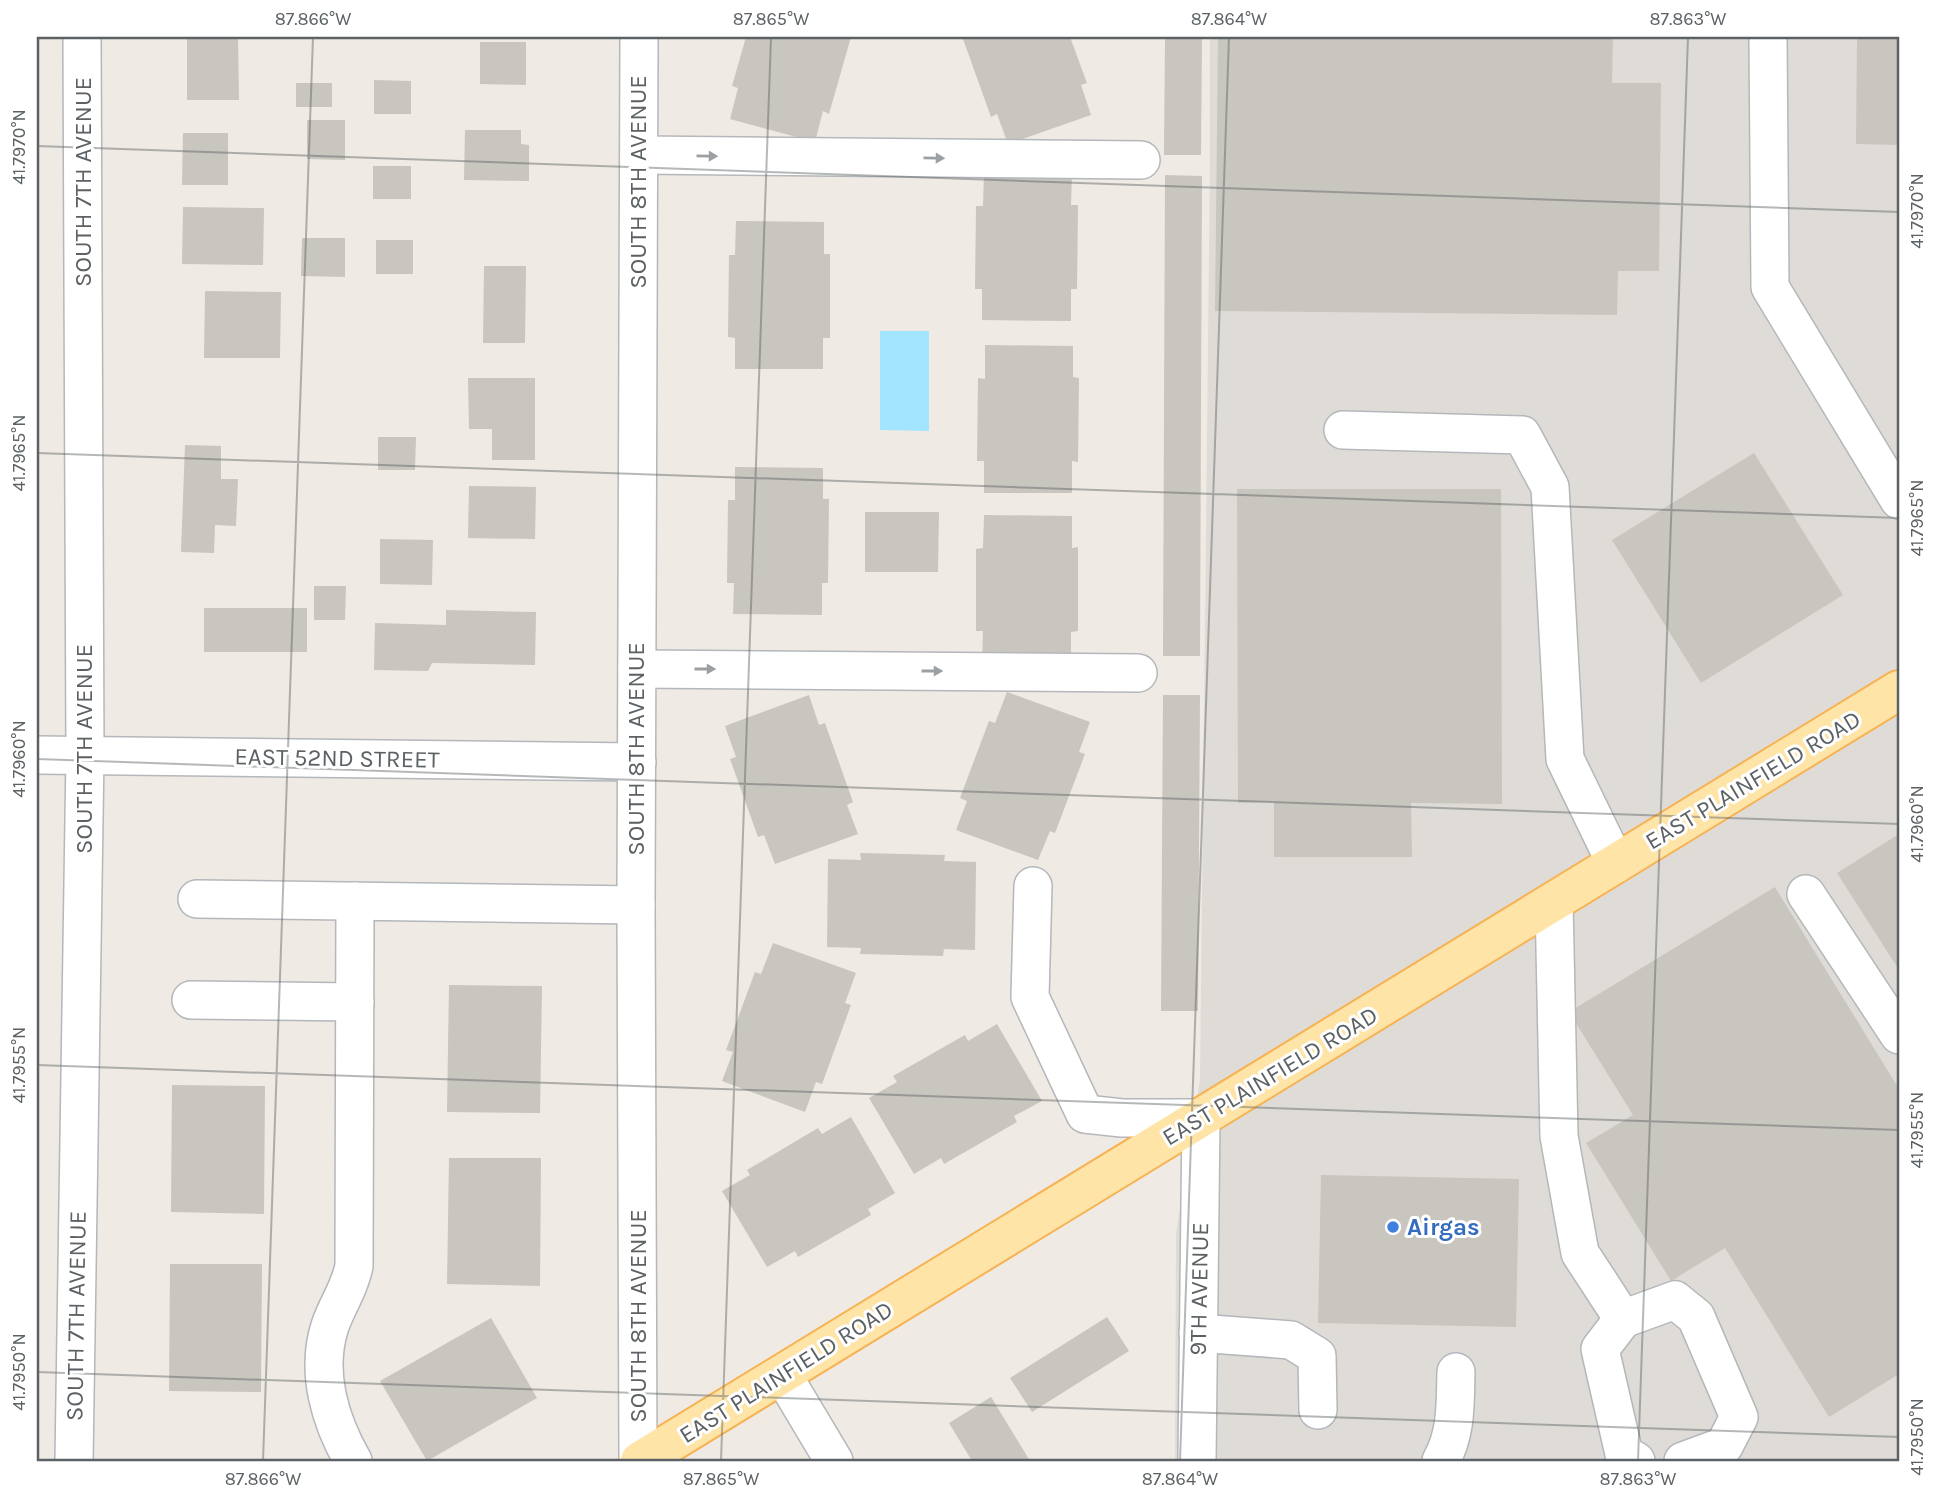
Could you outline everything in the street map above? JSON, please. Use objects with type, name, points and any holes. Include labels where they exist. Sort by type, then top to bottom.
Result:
[{"type":"main road","name":"EAST PLAINFIELD ROAD","points":[[639,1461],[1899,690]]},
{"type":"street","name":"SOUTH 7TH AVENUE","points":[[74,1461],[85,755],[82,37]]},
{"type":"street","name":"SOUTH 8TH AVENUE","points":[[639,37],[636,905],[639,1461]]},
{"type":"street","points":[[1768,37],[1770,287],[1899,500]]},
{"type":"street","points":[[639,155],[1141,160]]},
{"type":"street","points":[[1343,430],[1522,435],[1550,487],[1565,759],[1616,864]]},
{"type":"street","points":[[637,669],[1138,673]]},
{"type":"street","name":"EAST 52ND STREET","points":[[37,755],[637,762]]},
{"type":"street","points":[[1033,886],[1030,997],[1086,1114],[1129,1103],[1201,1118]]},
{"type":"street","points":[[1805,894],[1899,1035]]},
{"type":"street","points":[[197,899],[636,905]]},
{"type":"street","points":[[353,1461],[340,1437],[329,1407],[325,1379],[330,1325],[351,1284],[355,1266],[355,901]]},
{"type":"street","points":[[1554,902],[1559,1136],[1580,1253],[1623,1319]]},
{"type":"street","points":[[191,1000],[355,1002]]},
{"type":"street","name":"9TH AVENUE","points":[[1197,1461],[1201,1118]]},
{"type":"street","points":[[1636,1461],[1624,1454],[1600,1349],[1623,1319],[1675,1300],[1696,1317],[1739,1417],[1724,1446],[1683,1461]]},
{"type":"street","points":[[1198,1333],[1291,1340],[1317,1356],[1318,1410]]},
{"type":"street","points":[[1441,1461],[1455,1424],[1456,1372]]},
{"type":"street","points":[[782,1374],[834,1461]]},
{"type":"shaded area","points":[[1210,37],[1899,37],[1899,1461],[1175,1461],[1176,1234],[1200,1080]]},
{"type":"water","points":[[880,331],[929,331],[929,431],[880,430]]},
{"type":"building","points":[[746,37],[851,37],[829,114],[823,111],[815,142],[730,119],[738,88],[732,86]]},
{"type":"building","points":[[1070,37],[1087,83],[1081,85],[1091,115],[1008,144],[997,114],[991,117],[963,39]]},
{"type":"building","points":[[1165,37],[1202,37],[1201,155],[1164,155]]},
{"type":"building","points":[[1218,37],[1613,37],[1612,83],[1661,83],[1659,271],[1618,271],[1617,315],[1215,311]]},
{"type":"building","points":[[1857,37],[1899,37],[1899,145],[1856,144]]},
{"type":"building","points":[[187,38],[238,38],[239,100],[187,100]]},
{"type":"building","points":[[480,42],[526,42],[526,85],[480,84]]},
{"type":"building","points":[[374,80],[411,81],[411,114],[374,114]]},
{"type":"building","points":[[296,83],[332,83],[332,107],[296,107]]},
{"type":"building","points":[[307,120],[345,120],[345,160],[307,159]]},
{"type":"building","points":[[465,130],[521,130],[521,144],[529,145],[529,181],[464,180]]},
{"type":"building","points":[[183,133],[228,133],[228,185],[182,185]]},
{"type":"building","points":[[373,166],[411,166],[411,199],[373,199]]},
{"type":"building","points":[[984,173],[1072,173],[1071,205],[1078,205],[1077,289],[1071,289],[1071,321],[982,320],[982,289],[975,289],[976,206],[983,206]]},
{"type":"building","points":[[1165,175],[1202,176],[1200,656],[1163,656]]},
{"type":"building","points":[[183,207],[264,208],[263,265],[182,264]]},
{"type":"building","points":[[736,221],[824,222],[824,254],[830,254],[830,338],[823,338],[823,369],[735,369],[735,338],[728,337],[729,255],[735,255]]},
{"type":"building","points":[[302,238],[345,238],[345,277],[301,276]]},
{"type":"building","points":[[376,240],[413,240],[413,274],[376,274]]},
{"type":"building","points":[[484,266],[526,266],[525,343],[483,343]]},
{"type":"building","points":[[205,291],[281,292],[280,358],[204,358]]},
{"type":"building","points":[[985,345],[1073,346],[1073,377],[1079,378],[1078,462],[1072,461],[1072,493],[984,493],[984,461],[977,461],[978,378],[985,379]]},
{"type":"building","points":[[468,378],[535,378],[535,460],[492,460],[492,429],[469,429]]},
{"type":"building","points":[[378,437],[416,437],[415,470],[378,470]]},
{"type":"building","points":[[185,445],[221,446],[221,479],[238,479],[236,526],[215,525],[214,553],[181,552]]},
{"type":"building","points":[[1754,453],[1843,595],[1701,683],[1612,540]]},
{"type":"building","points":[[735,467],[823,468],[823,499],[829,499],[828,583],[822,583],[822,615],[733,614],[734,583],[727,583],[728,500],[735,500]]},
{"type":"building","points":[[469,486],[536,487],[535,539],[468,538]]},
{"type":"building","points":[[1237,489],[1501,489],[1502,804],[1411,803],[1412,857],[1274,857],[1274,802],[1238,803]]},
{"type":"building","points":[[865,512],[939,512],[938,572],[865,572]]},
{"type":"building","points":[[984,515],[1072,516],[1072,548],[1078,547],[1078,631],[1071,632],[1071,664],[982,663],[983,631],[976,631],[976,549],[983,548]]},
{"type":"building","points":[[380,539],[433,540],[432,585],[380,584]]},
{"type":"building","points":[[314,586],[346,586],[345,620],[314,620]]},
{"type":"building","points":[[204,608],[307,608],[307,652],[204,652]]},
{"type":"building","points":[[446,610],[536,612],[535,665],[432,663],[428,671],[374,670],[375,623],[446,625]]},
{"type":"building","points":[[1007,692],[1090,722],[1079,752],[1085,754],[1055,833],[1050,831],[1038,860],[956,830],[967,801],[960,798],[989,721],[995,723]]},
{"type":"building","points":[[809,695],[819,725],[825,723],[853,802],[847,805],[858,834],[775,864],[764,835],[758,837],[730,759],[736,757],[725,726]]},
{"type":"building","points":[[1163,695],[1200,695],[1198,1011],[1161,1011]]},
{"type":"building","points":[[1899,834],[1899,970],[1837,873]]},
{"type":"building","points":[[860,853],[945,855],[944,861],[976,862],[975,950],[944,949],[943,956],[860,954],[861,948],[827,947],[828,859],[861,860]]},
{"type":"building","points":[[1775,887],[1899,1089],[1899,1374],[1829,1417],[1725,1248],[1671,1281],[1586,1143],[1633,1115],[1569,1012]]},
{"type":"building","points":[[773,943],[856,973],[845,1003],[851,1005],[822,1084],[816,1082],[805,1112],[722,1081],[733,1052],[726,1050],[755,972],[761,974]]},
{"type":"building","points":[[449,985],[542,986],[540,1113],[447,1112]]},
{"type":"building","points":[[997,1024],[1042,1101],[1014,1116],[1017,1122],[944,1164],[941,1158],[914,1174],[869,1098],[897,1082],[893,1076],[965,1035],[968,1041]]},
{"type":"building","points":[[172,1085],[265,1086],[264,1214],[171,1212]]},
{"type":"building","points":[[851,1117],[895,1193],[868,1209],[871,1215],[798,1257],[795,1251],[767,1267],[722,1191],[750,1175],[747,1170],[818,1128],[822,1134]]},
{"type":"building","points":[[449,1158],[541,1158],[540,1286],[447,1284]]},
{"type":"building","points":[[1321,1175],[1519,1179],[1516,1327],[1318,1323]]},
{"type":"building","points":[[170,1264],[262,1264],[261,1392],[169,1391]]},
{"type":"building","points":[[1107,1317],[1129,1351],[1032,1412],[1010,1378]]},
{"type":"building","points":[[491,1318],[537,1398],[427,1461],[380,1381]]},
{"type":"building","points":[[991,1397],[1030,1461],[972,1461],[949,1423]]},
{"type":"place","name":"Airgas","points":[[1393,1227]]}]
